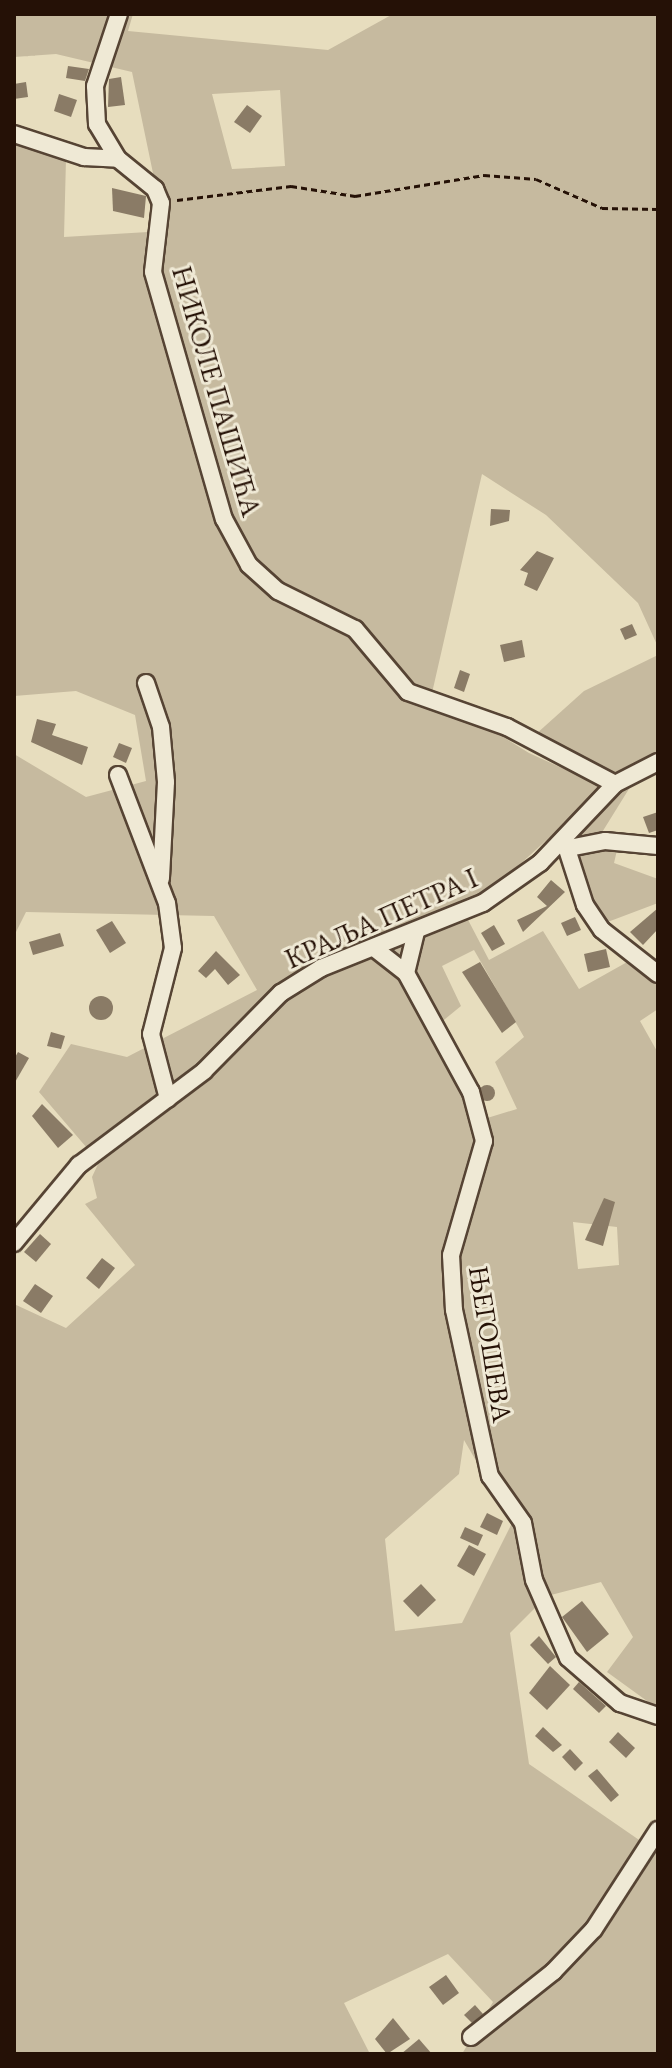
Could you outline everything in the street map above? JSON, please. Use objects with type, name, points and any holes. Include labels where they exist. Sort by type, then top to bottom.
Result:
[{"type":"street","points":[[119,14],[95,86],[97,124],[118,159],[150,181],[161,203]]},
{"type":"street","points":[[14,134],[84,157],[118,159]]},
{"type":"street","name":"НИКОЛЕ ПАШИЋА","points":[[161,203],[153,272],[224,519],[249,565],[278,591],[355,629],[408,692],[507,727],[615,784]]},
{"type":"street","points":[[146,683],[161,727],[166,782],[160,885]]},
{"type":"street","name":"КРАЉА ПЕТРА I","points":[[14,1243],[79,1165],[168,1099],[281,993],[374,948],[483,903],[567,844],[615,784],[658,762]]},
{"type":"street","points":[[118,775],[160,885],[173,948],[151,1034],[168,1099]]},
{"type":"street","points":[[658,846],[605,841],[567,844],[585,905],[602,930],[658,974]]},
{"type":"street","points":[[406,973],[416,932]]},
{"type":"street","name":"ЊЕГОШЕВА","points":[[374,948],[406,973],[471,1092],[484,1141],[451,1255],[454,1310],[490,1476],[523,1523],[534,1580],[568,1658],[620,1703],[658,1716]]},
{"type":"street","points":[[471,2037],[553,1972],[594,1929],[658,1830]]},
{"type":"path","points":[[161,203],[291,186],[355,196],[484,175],[536,179],[602,208],[658,209]]},
{"type":"shaded area","points":[[14,14],[133,14],[128,31],[328,50],[393,14],[658,14],[658,647],[638,603],[546,515],[482,474],[432,693],[529,753],[599,785],[658,766],[658,773],[632,784],[601,834],[658,845],[658,856],[618,846],[614,863],[658,879],[658,903],[605,923],[561,850],[564,824],[458,921],[466,916],[489,960],[543,931],[579,989],[629,961],[658,980],[658,1009],[640,1021],[658,1053],[658,1709],[607,1672],[633,1637],[601,1582],[547,1596],[510,1633],[529,1764],[658,1853],[658,2054],[462,2054],[493,2002],[448,1954],[344,2003],[370,2054],[14,2054],[14,1304],[66,1328],[135,1265],[85,1204],[97,1198],[92,1177],[99,1162],[39,1092],[71,1044],[127,1057],[257,990],[214,916],[26,912],[14,936],[14,754],[86,797],[146,781],[135,715],[76,691],[14,696],[14,141],[66,159],[64,237],[165,231],[132,72],[56,54],[14,57]],"holes":[[[280,90],[285,166],[232,169],[212,94]],[[474,950],[524,1037],[495,1062],[517,1109],[484,1119],[439,1024],[461,1006],[442,966]],[[573,1222],[617,1227],[619,1265],[578,1269]],[[464,1440],[512,1523],[462,1623],[395,1631],[385,1539],[459,1474]]]},
{"type":"shaded area","points":[[658,655],[658,763],[611,773],[535,735],[584,691]]},
{"type":"building","points":[[68,66],[89,69],[85,81],[66,78]]},
{"type":"building","points":[[121,77],[125,105],[108,107],[109,79]]},
{"type":"building","points":[[26,82],[28,97],[14,99],[14,84]]},
{"type":"building","points":[[59,94],[77,100],[71,117],[54,111]]},
{"type":"building","points":[[247,105],[262,116],[250,133],[234,122]]},
{"type":"building","points":[[112,188],[146,196],[144,218],[113,211]]},
{"type":"building","points":[[491,509],[510,510],[509,521],[490,526]]},
{"type":"building","points":[[537,551],[554,558],[537,591],[524,585],[528,573],[520,570]]},
{"type":"building","points":[[632,624],[637,635],[625,640],[620,629]]},
{"type":"building","points":[[522,640],[525,657],[504,662],[500,645]]},
{"type":"building","points":[[460,670],[470,674],[464,692],[454,688]]},
{"type":"building","points":[[37,719],[56,724],[52,735],[88,747],[82,765],[31,742]]},
{"type":"building","points":[[119,743],[132,748],[126,763],[113,757]]},
{"type":"building","points":[[658,812],[658,830],[649,833],[643,817]]},
{"type":"building","points":[[551,880],[565,892],[523,932],[517,920],[547,906],[537,897]]},
{"type":"building","points":[[658,908],[658,929],[643,945],[630,932]]},
{"type":"building","points":[[575,917],[581,930],[567,936],[561,923]]},
{"type":"building","points":[[112,921],[126,943],[110,953],[96,930]]},
{"type":"building","points":[[494,925],[505,944],[492,951],[481,933]]},
{"type":"building","points":[[60,933],[64,946],[33,955],[29,942]]},
{"type":"building","points":[[606,949],[610,967],[588,972],[584,954]]},
{"type":"building","points":[[216,951],[240,975],[228,985],[215,969],[206,978],[198,971]]},
{"type":"building","points":[[480,962],[516,1022],[502,1033],[462,972]]},
{"type":"building","points":[[101,996],[110,999],[113,1008],[110,1017],[101,1020],[92,1017],[89,1008],[92,999]]},
{"type":"building","points":[[51,1032],[65,1036],[61,1049],[47,1046]]},
{"type":"building","points":[[18,1052],[29,1058],[14,1084],[14,1059]]},
{"type":"building","points":[[487,1085],[493,1087],[493,1099],[487,1101],[481,1099],[479,1093],[481,1087]]},
{"type":"building","points":[[42,1104],[73,1135],[58,1148],[32,1116]]},
{"type":"building","points":[[604,1198],[615,1202],[603,1246],[585,1240]]},
{"type":"building","points":[[40,1234],[51,1244],[36,1262],[24,1252]]},
{"type":"building","points":[[102,1258],[115,1268],[99,1289],[86,1278]]},
{"type":"building","points":[[35,1284],[53,1296],[41,1313],[23,1301]]},
{"type":"building","points":[[487,1513],[503,1521],[497,1535],[480,1527]]},
{"type":"building","points":[[465,1527],[483,1535],[478,1546],[460,1538]]},
{"type":"building","points":[[469,1545],[486,1554],[474,1576],[457,1566]]},
{"type":"building","points":[[421,1584],[436,1600],[418,1617],[403,1601]]},
{"type":"building","points":[[582,1601],[609,1634],[587,1652],[562,1617]]},
{"type":"building","points":[[539,1636],[556,1657],[548,1664],[530,1645]]},
{"type":"building","points":[[550,1666],[570,1685],[547,1710],[529,1693]]},
{"type":"building","points":[[579,1682],[606,1706],[599,1713],[573,1689]]},
{"type":"building","points":[[543,1727],[562,1745],[553,1752],[535,1736]]},
{"type":"building","points":[[618,1732],[635,1748],[626,1758],[609,1742]]},
{"type":"building","points":[[570,1749],[583,1763],[575,1771],[562,1757]]},
{"type":"building","points":[[597,1769],[619,1795],[611,1802],[588,1776]]},
{"type":"building","points":[[446,1975],[459,1993],[443,2005],[429,1987]]},
{"type":"building","points":[[475,2005],[483,2014],[472,2023],[464,2015]]},
{"type":"building","points":[[393,2018],[410,2039],[387,2054],[375,2039]]},
{"type":"building","points":[[419,2039],[432,2054],[401,2054]]}]
